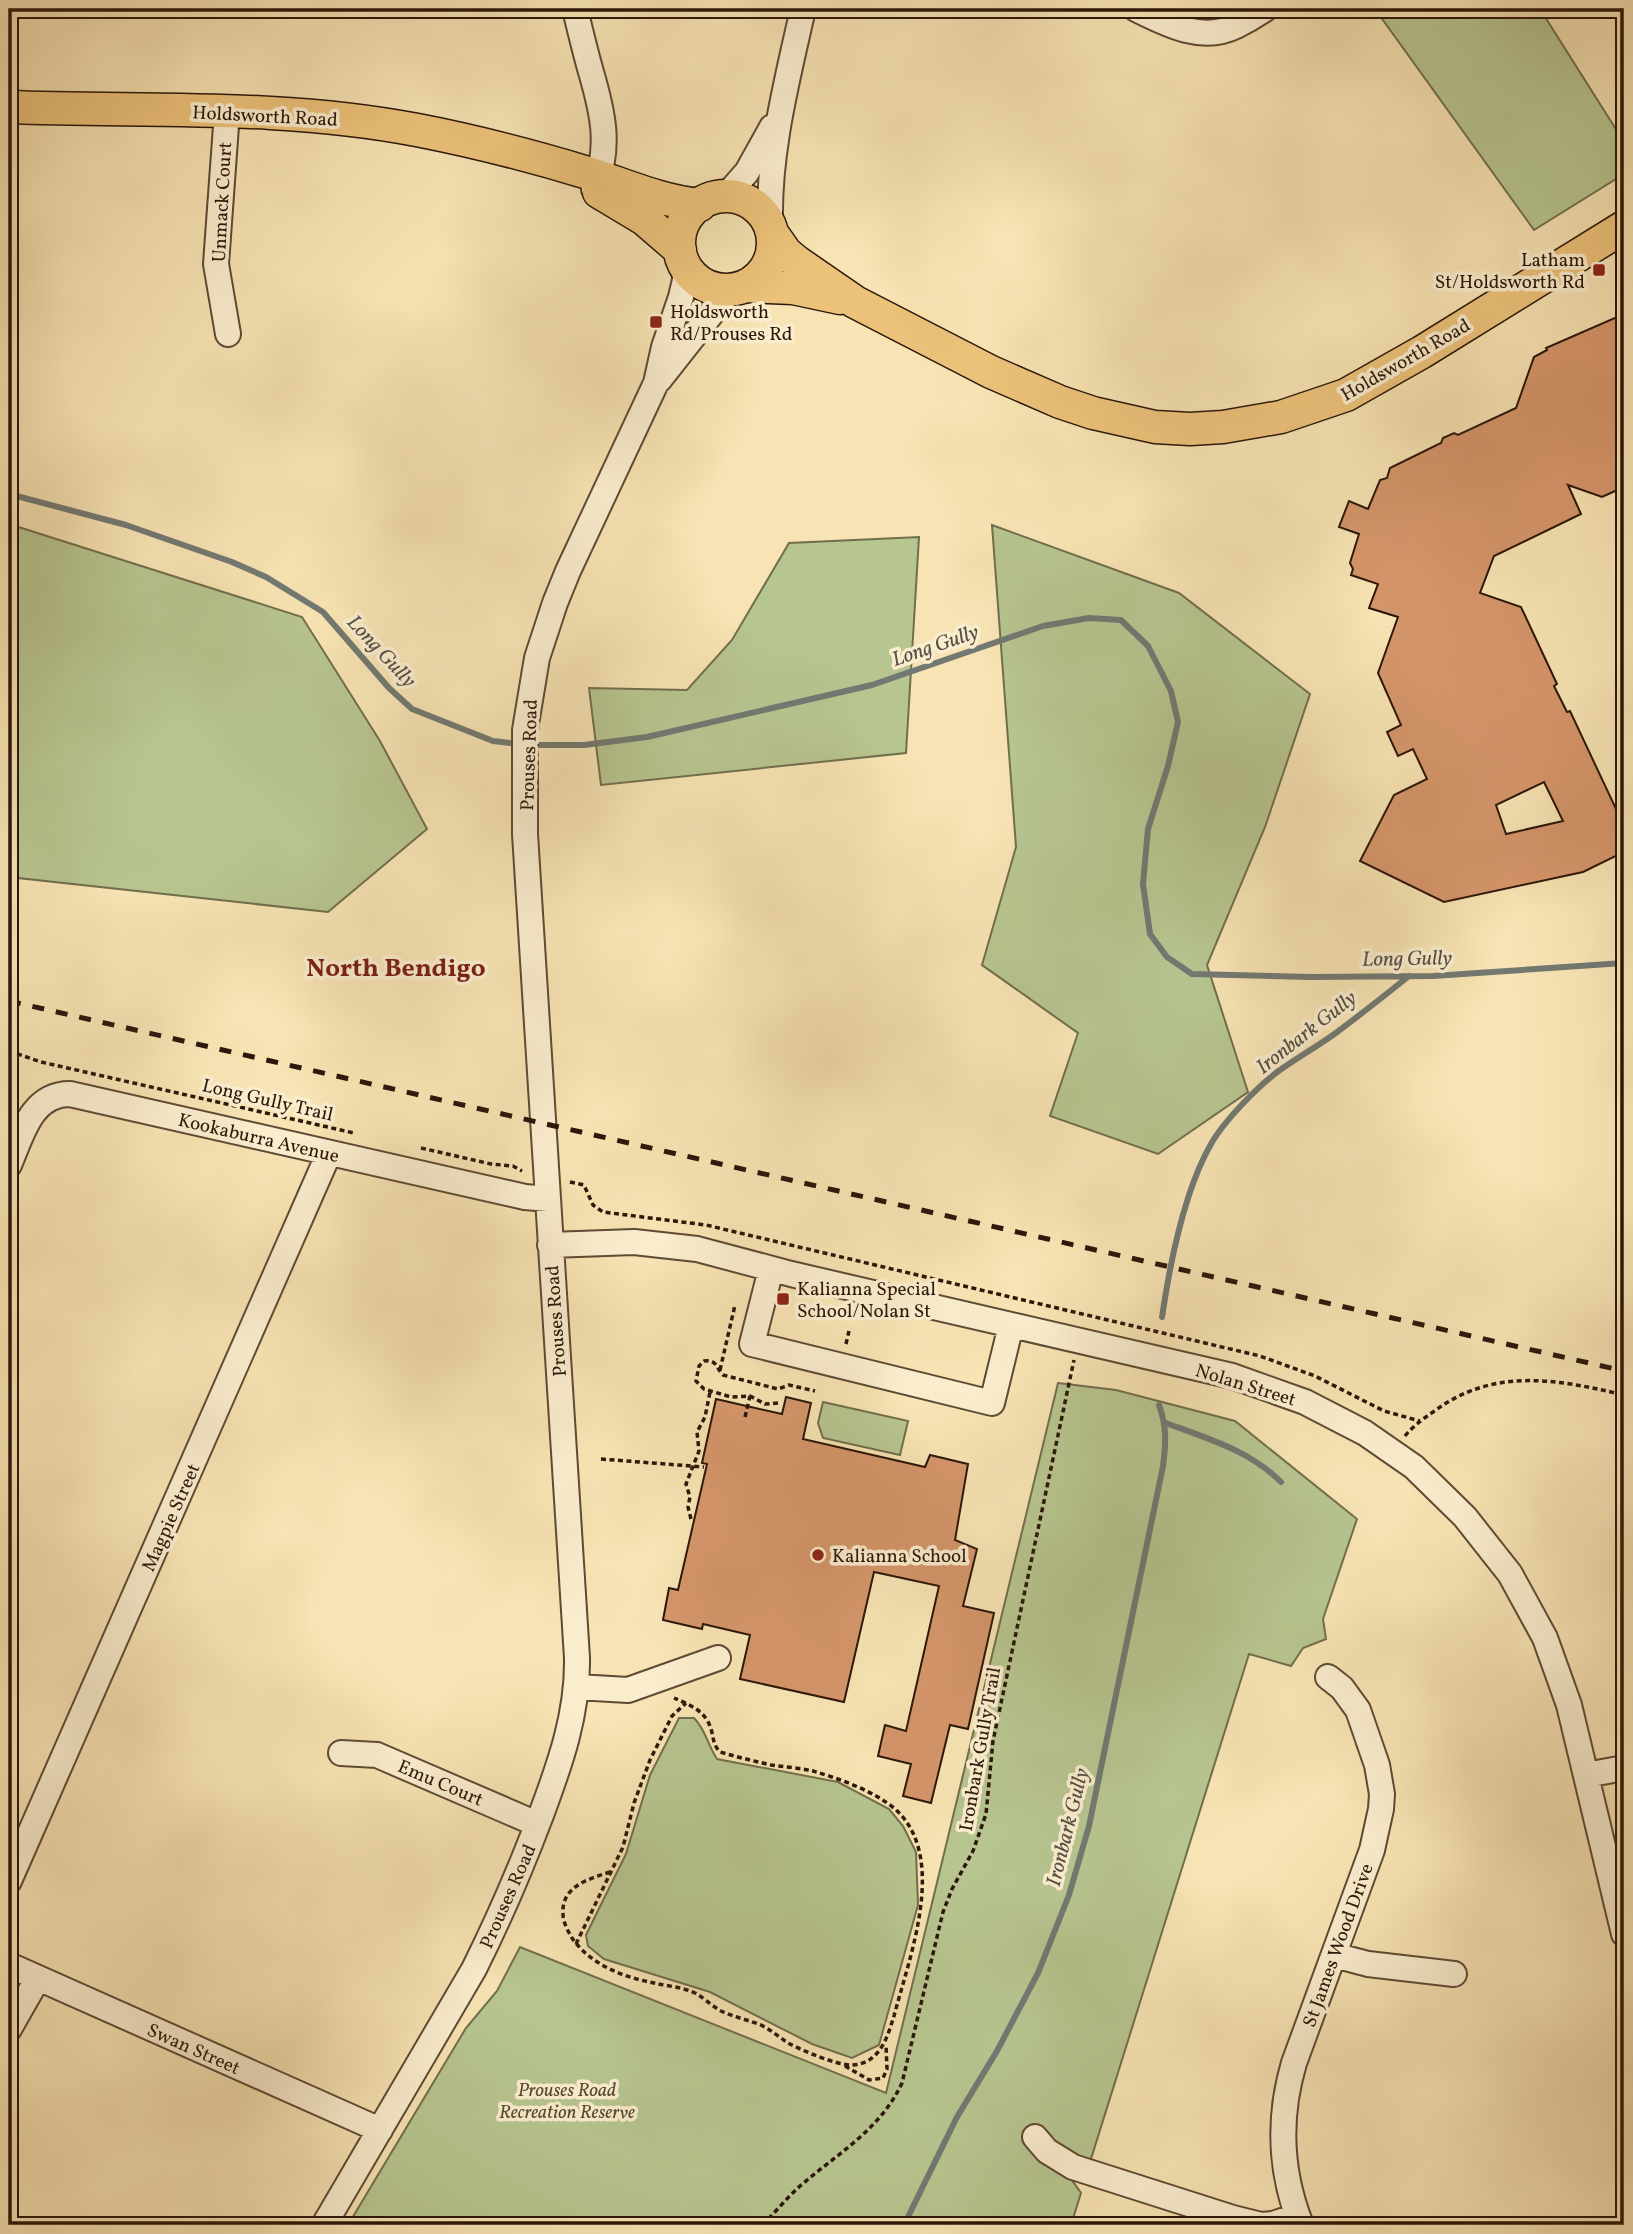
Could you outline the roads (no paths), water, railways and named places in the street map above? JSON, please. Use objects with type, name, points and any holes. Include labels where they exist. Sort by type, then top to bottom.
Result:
[{"type":"main road","name":"Holdsworth Road","points":[[9,107],[227,112],[354,120],[418,130],[518,155],[597,183],[654,197],[713,201]]},
{"type":"main road","name":"Holdsworth Road","points":[[597,183],[644,219],[682,257]]},
{"type":"main road","points":[[740,198],[753,204],[763,214],[771,229],[773,249],[768,264],[759,277],[738,288],[716,289],[703,284],[692,275],[682,257],[680,237],[683,225],[690,213],[713,201],[740,198]]},
{"type":"main road","name":"Holdsworth Road","points":[[771,229],[791,257],[855,302],[991,372],[1060,402],[1125,422],[1155,427],[1223,427],[1281,417],[1346,395],[1411,359],[1624,228]]},
{"type":"main road","name":"Holdsworth Road","points":[[738,288],[793,288],[855,302]]},
{"type":"street","points":[[575,9],[604,122],[605,146],[597,183]]},
{"type":"street","points":[[771,229],[770,197],[778,115],[803,9]]},
{"type":"street","points":[[1136,9],[1176,28],[1200,32],[1226,30],[1265,9]]},
{"type":"street","name":"Unmack Court","points":[[227,112],[216,264],[228,334]]},
{"type":"street","points":[[713,201],[747,172],[778,115]]},
{"type":"street","name":"Prouses Road","points":[[324,2225],[474,1969],[507,1900],[562,1757],[577,1686],[526,835],[525,730],[537,658],[555,603],[656,383],[685,280],[682,257]]},
{"type":"street","name":"Prouses Road","points":[[656,383],[738,288]]},
{"type":"street","name":"Kookaburra Avenue","points":[[9,1165],[36,1108],[48,1099],[62,1094],[525,1197],[548,1199]]},
{"type":"street","name":"Magpie Street","points":[[9,1881],[329,1153]]},
{"type":"street","name":"Nolan Street","points":[[550,1245],[655,1243],[697,1249],[771,1269],[1233,1376],[1269,1387],[1365,1433],[1414,1467],[1439,1489],[1481,1535],[1510,1574],[1528,1605],[1558,1672],[1624,1934]]},
{"type":"street","points":[[771,1269],[752,1345],[992,1403],[1011,1325]]},
{"type":"street","points":[[577,1686],[628,1690],[718,1658]]},
{"type":"street","name":"St James Wood Drive","points":[[1299,2221],[1283,2154],[1285,2100],[1294,2063],[1376,1835],[1382,1794],[1377,1765],[1358,1710],[1342,1688],[1328,1677]]},
{"type":"street","name":"Emu Court","points":[[341,1753],[377,1755],[537,1824]]},
{"type":"street","points":[[1586,1775],[1624,1769]]},
{"type":"street","points":[[1334,1955],[1368,1964],[1454,1974]]},
{"type":"street","name":"Swan Street","points":[[9,1965],[380,2130]]},
{"type":"street","points":[[9,2029],[38,1978]]},
{"type":"street","points":[[1035,2137],[1047,2151],[1073,2167],[1261,2225],[1299,2221]]},
{"type":"waterway","name":"Long Gully","points":[[9,494],[126,525],[232,562],[266,577],[323,612],[389,688],[412,709],[493,741],[519,744]]},
{"type":"waterway","name":"Long Gully","points":[[530,745],[584,745],[647,737],[872,685],[1043,626],[1089,618],[1121,620],[1148,646],[1171,691],[1178,722],[1168,766],[1148,829],[1143,884],[1150,934],[1167,957],[1192,974],[1311,977],[1433,976],[1624,963]]},
{"type":"waterway","name":"Ironbark Gully","points":[[1162,1317],[1174,1251],[1193,1183],[1211,1144],[1224,1125],[1242,1104],[1272,1077],[1333,1035],[1409,976]]},
{"type":"waterway","name":"Ironbark Gully","points":[[904,2225],[957,2117],[997,2051],[1038,1973],[1069,1895],[1089,1826],[1163,1466],[1165,1436],[1159,1405]]},
{"type":"waterway","points":[[1166,1423],[1242,1453],[1281,1482]]},
{"type":"railway","points":[[9,1001],[1624,1371]]},
{"type":"place","name":"Latham St/Holdsworth Rd","points":[[1599,270]]},
{"type":"place","name":"Holdsworth Rd/Prouses Rd","points":[[656,322]]},
{"type":"place","name":"Kalianna Special School/Nolan St","points":[[783,1299]]},
{"type":"place","name":"Kalianna School","points":[[818,1555]]},
{"type":"district","name":"North Bendigo","points":[[396,967]]},
{"type":"park label","name":"Prouses Road Recreation Reserve","points":[[567,2100]]}]
